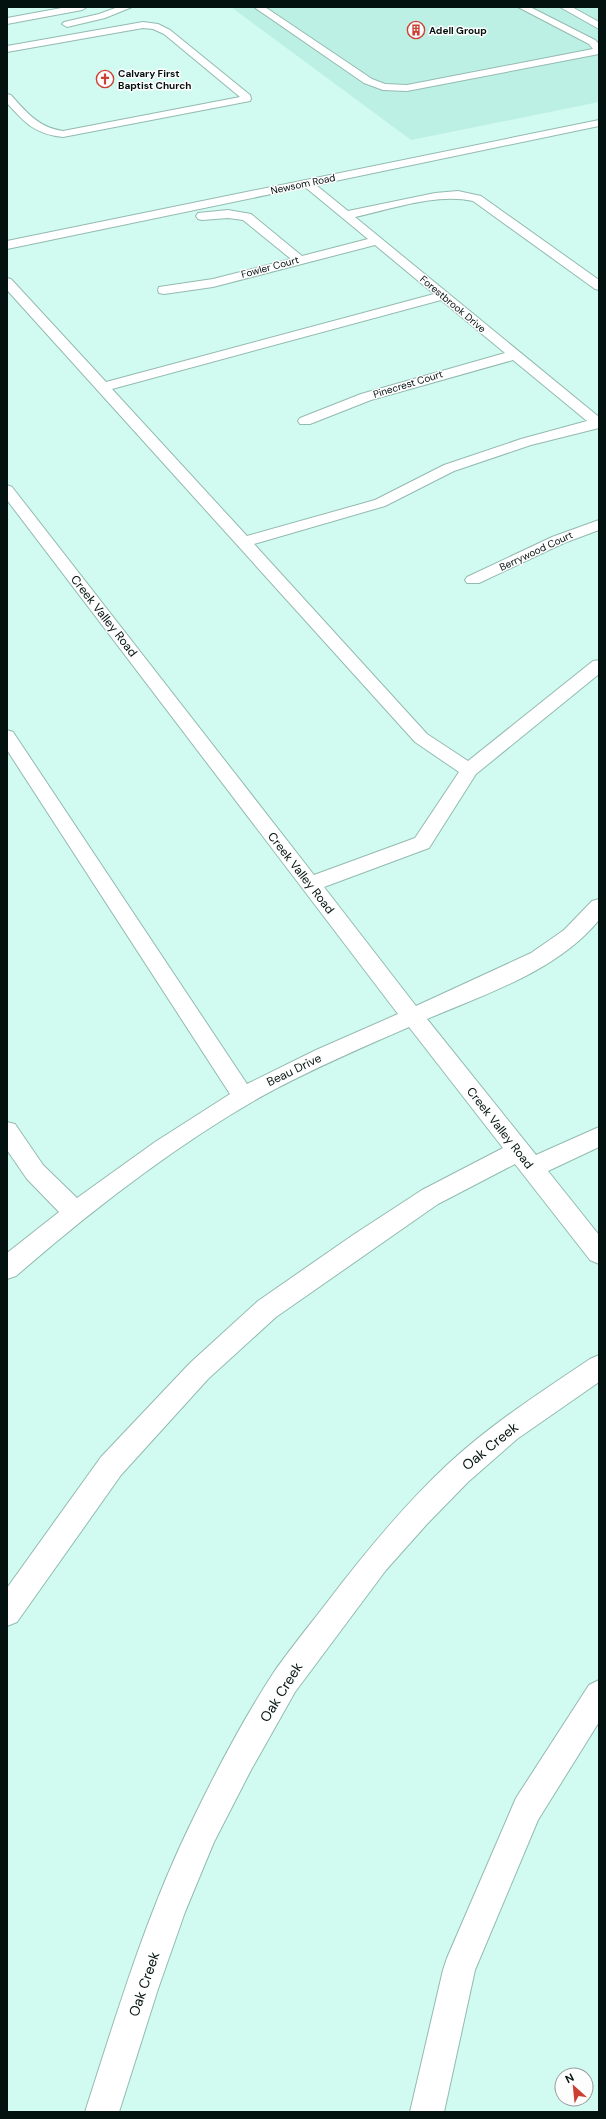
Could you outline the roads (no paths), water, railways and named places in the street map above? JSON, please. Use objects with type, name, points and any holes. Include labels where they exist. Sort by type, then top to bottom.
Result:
[{"type":"street","points":[[7,21],[82,7]]},
{"type":"street","points":[[60,26],[95,18],[127,7]]},
{"type":"street","points":[[259,7],[368,81],[383,87],[406,88],[599,51],[592,42],[523,7]]},
{"type":"street","points":[[565,7],[599,26]]},
{"type":"street","points":[[19,19],[28,26]]},
{"type":"street","points":[[7,48],[143,25],[155,26],[167,32],[246,97],[246,99],[63,134],[50,134],[38,129],[7,97]]},
{"type":"street","points":[[572,32],[599,26]]},
{"type":"street","points":[[37,34],[46,42]]},
{"type":"street","name":"Newsom Road","points":[[7,245],[599,123]]},
{"type":"street","name":"Forestbrook Drive","points":[[307,183],[598,424]]},
{"type":"street","points":[[346,215],[434,196],[458,194],[477,198],[599,286]]},
{"type":"street","points":[[7,257],[201,216],[228,214],[247,217],[299,260]]},
{"type":"street","name":"Fowler Court","points":[[164,290],[213,283],[376,241]]},
{"type":"street","points":[[7,282],[421,738],[469,770]]},
{"type":"street","points":[[103,387],[443,296]]},
{"type":"street","name":"Pinecrest Court","points":[[306,421],[373,395],[514,355]]},
{"type":"street","points":[[244,542],[380,503],[449,468],[526,442],[598,424]]},
{"type":"street","name":"Creek Valley Road","points":[[7,490],[413,1017],[599,1253]]},
{"type":"street","name":"Berrywood Court","points":[[473,580],[558,540],[599,525]]},
{"type":"street","points":[[310,884],[422,843],[469,770],[599,664]]},
{"type":"street","points":[[7,736],[244,1097]]},
{"type":"street","name":"Beau Drive","points":[[7,1268],[75,1212],[184,1133],[244,1097],[328,1054],[527,965],[555,949],[577,931],[599,906]]},
{"type":"street","points":[[7,1131],[35,1172],[75,1212]]},
{"type":"street","points":[[7,1612],[111,1466],[199,1371],[267,1309],[362,1242],[430,1197],[525,1160],[599,1136]]},
{"type":"street","name":"Oak Creek","points":[[102,2112],[141,1989],[168,1911],[203,1831],[240,1759],[285,1682],[376,1560],[432,1499],[458,1473],[508,1430],[599,1367]]},
{"type":"street","points":[[427,2112],[459,1970],[527,1809],[599,1695]]},
{"type":"place","name":"Adell Group","points":[[416,30]]},
{"type":"place","name":"Calvary First Baptist Church","points":[[105,79]]}]
